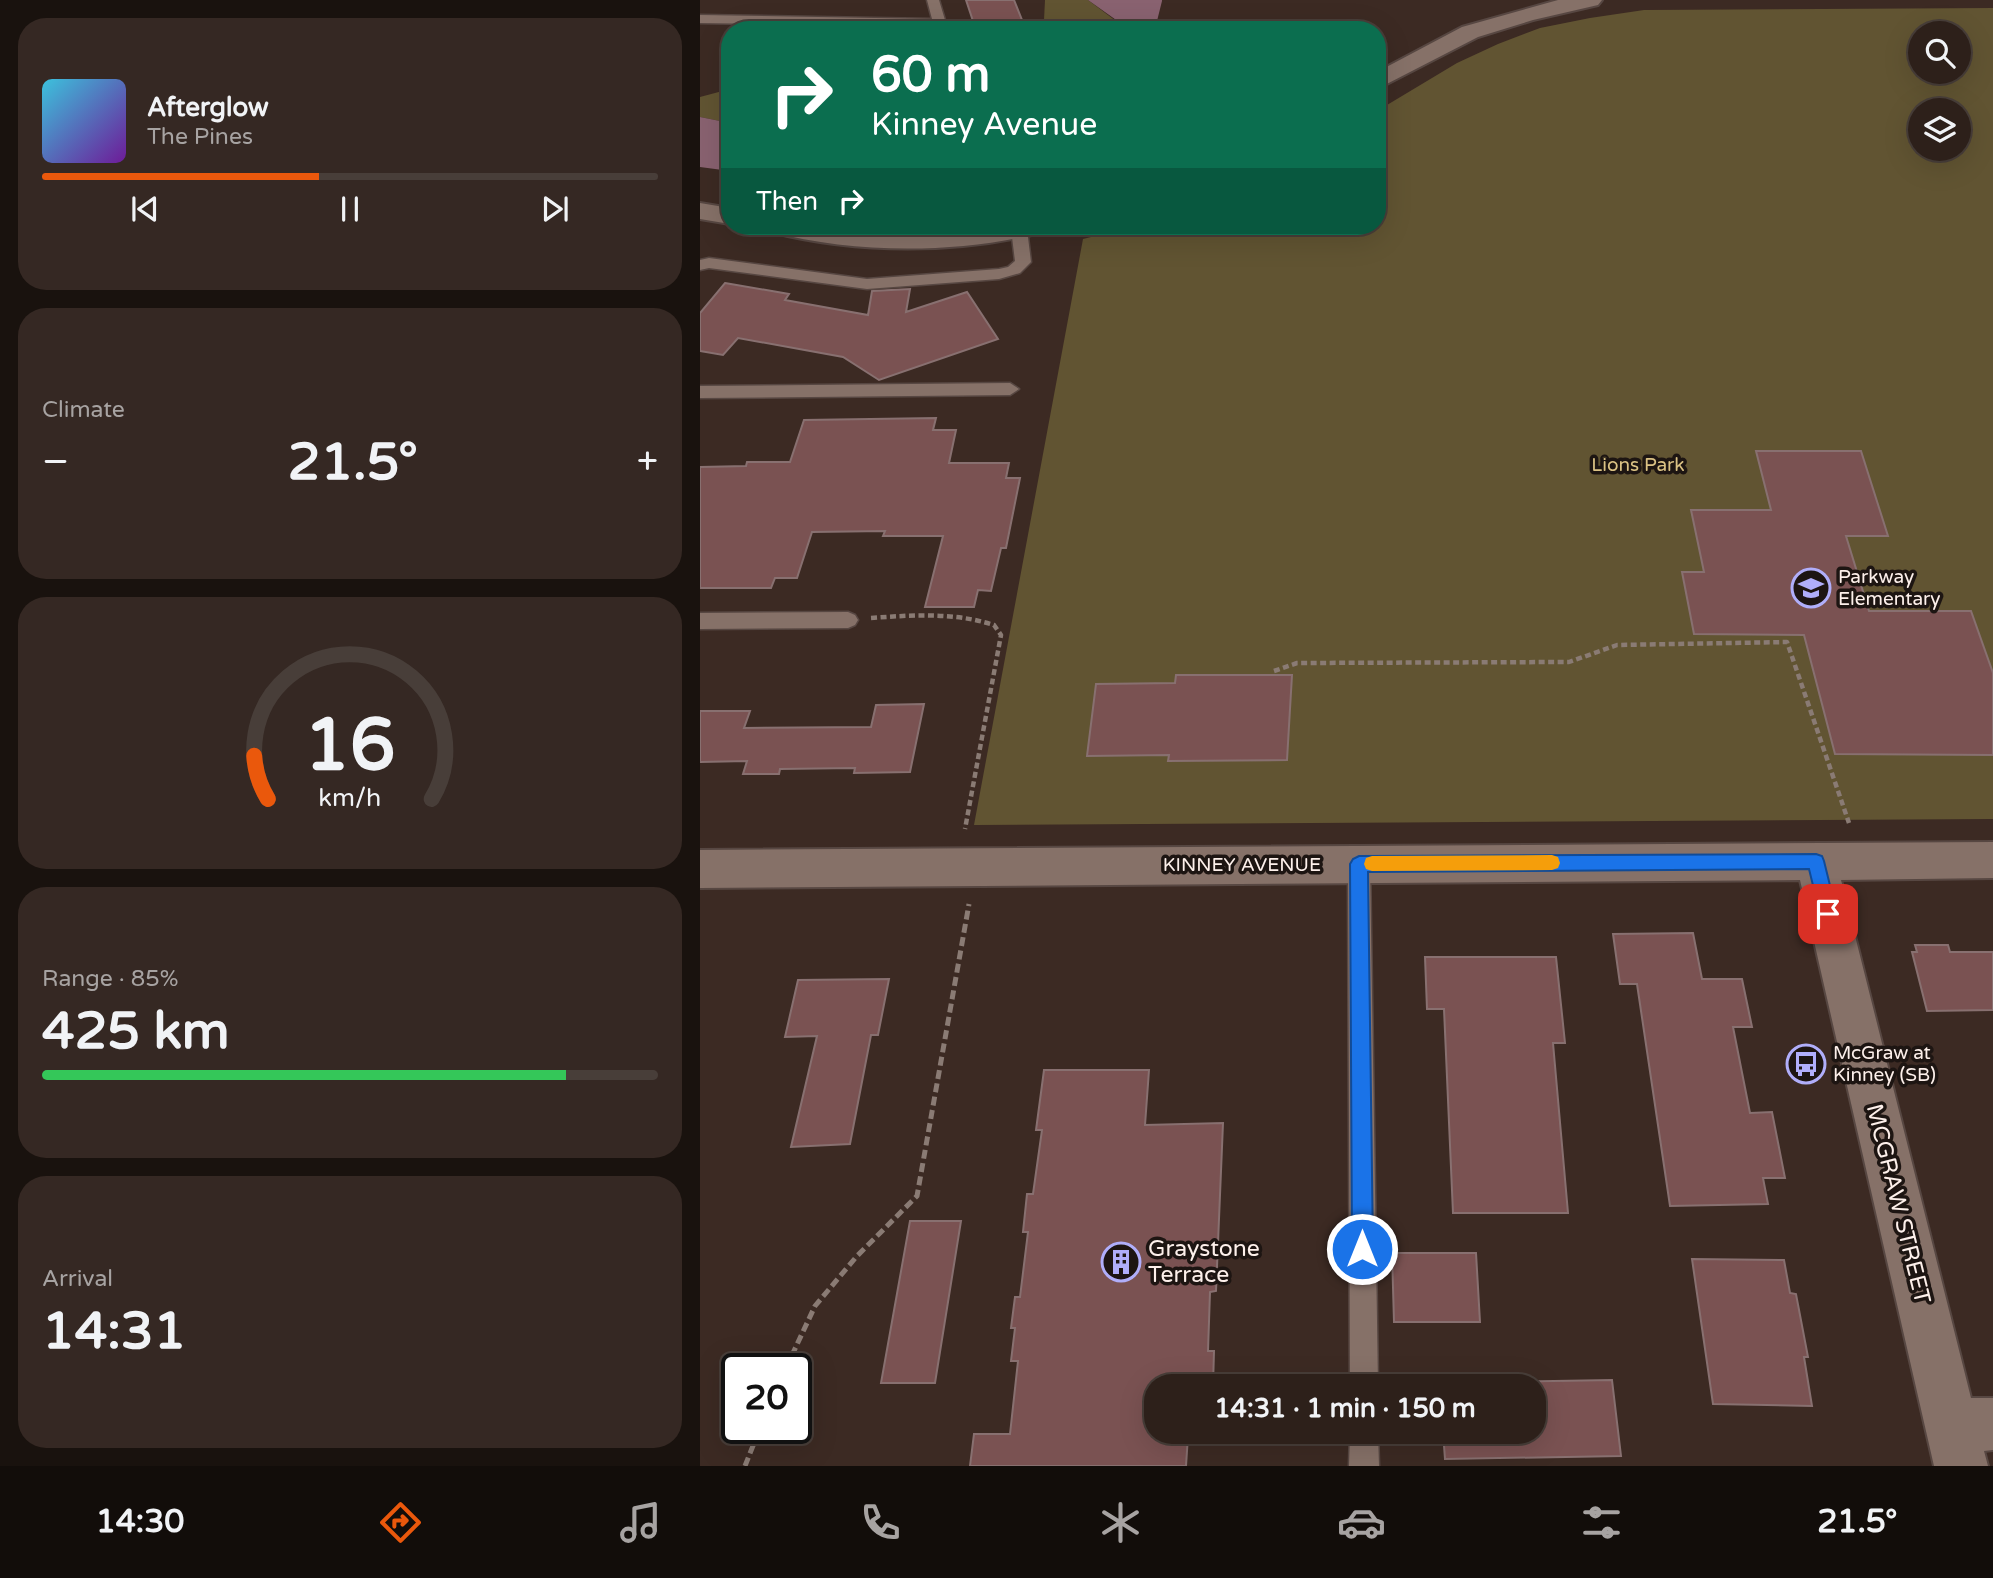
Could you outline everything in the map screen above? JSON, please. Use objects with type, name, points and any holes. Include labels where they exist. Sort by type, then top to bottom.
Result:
[{"type":"street","points":[[1386,77],[1469,32],[1527,13],[1590,0]]},
{"type":"street","points":[[700,211],[721,214]]},
{"type":"street","points":[[845,235],[912,240],[974,235]]},
{"type":"street","name":"KINNEY AVENUE","points":[[700,869],[1993,860]]},
{"type":"street","name":"MCGRAW STREET","points":[[1816,861],[1969,1438]]},
{"type":"lane","points":[[933,0],[939,21]]},
{"type":"lane","points":[[700,19],[769,21]]},
{"type":"lane","points":[[700,265],[709,263],[867,284],[999,274],[1014,270],[1023,262],[1025,235]]},
{"type":"lane","points":[[700,392],[1010,389]]},
{"type":"lane","points":[[700,621],[848,620]]},
{"type":"lane","points":[[1359,864],[1364,1374]]},
{"type":"lane","points":[[1364,1444],[1364,1466]]},
{"type":"path","points":[[848,620],[941,613],[994,625],[1001,635],[965,830]]},
{"type":"path","points":[[1274,671],[1297,663],[1569,662],[1617,645],[1787,642],[1862,861]]},
{"type":"path","points":[[793,1353],[815,1306],[858,1256],[917,1196],[970,900]]},
{"type":"path","points":[[745,1466],[754,1444]]},
{"type":"green space","points":[[1045,0],[1088,0],[1116,21],[1044,21]]},
{"type":"green space","name":"Lions Park","points":[[1993,8],[1993,819],[974,825],[1083,239],[1099,235],[1386,235],[1386,106],[1457,63],[1540,28],[1644,10]]},
{"type":"green space","points":[[721,91],[721,121],[700,117],[700,97]]},
{"type":"shaded area","points":[[1088,0],[1162,0],[1157,21],[1118,21]]},
{"type":"shaded area","points":[[700,117],[721,121],[721,170],[700,167]]},
{"type":"building","points":[[966,0],[1014,0],[1022,21],[973,21]]},
{"type":"building","points":[[725,283],[789,294],[785,300],[868,315],[872,291],[910,289],[906,312],[967,292],[998,339],[879,380],[843,357],[738,338],[723,355],[700,351],[700,313]]},
{"type":"building","points":[[936,418],[933,430],[956,430],[949,463],[1009,463],[1006,478],[1020,478],[1006,548],[1001,548],[991,591],[978,590],[974,607],[925,607],[943,536],[883,536],[885,531],[812,532],[797,578],[775,578],[771,588],[700,588],[700,467],[746,466],[747,462],[790,462],[804,420]]},
{"type":"building","points":[[1756,451],[1861,451],[1888,536],[1846,536],[1869,611],[1971,611],[1993,673],[1993,755],[1835,754],[1804,635],[1694,634],[1682,572],[1704,572],[1691,510],[1771,510]]},
{"type":"building","points":[[1176,675],[1292,675],[1287,760],[1168,761],[1169,755],[1087,756],[1096,684],[1175,683]]},
{"type":"building","points":[[924,704],[910,772],[854,773],[855,768],[780,769],[779,774],[743,774],[747,761],[700,762],[700,711],[750,711],[744,728],[871,727],[876,705]]},
{"type":"building","points":[[1693,933],[1702,979],[1742,979],[1752,1027],[1733,1027],[1750,1113],[1772,1112],[1785,1178],[1763,1178],[1768,1204],[1670,1206],[1637,984],[1620,984],[1613,934]]},
{"type":"building","points":[[1915,945],[1948,945],[1950,952],[1993,952],[1993,1010],[1927,1011],[1912,952],[1917,952]]},
{"type":"building","points":[[1425,957],[1556,957],[1565,1043],[1553,1043],[1568,1213],[1453,1213],[1444,1009],[1427,1009]]},
{"type":"building","points":[[889,979],[878,1035],[871,1035],[850,1144],[791,1147],[817,1036],[785,1037],[798,980]]},
{"type":"building","name":"Graystone Terrace","points":[[1044,1070],[1149,1070],[1145,1125],[1223,1123],[1216,1291],[1210,1292],[1208,1351],[1214,1351],[1213,1374],[1144,1374],[1144,1444],[1187,1444],[1186,1466],[970,1466],[974,1434],[1010,1434],[1018,1361],[1011,1361],[1015,1328],[1011,1328],[1015,1297],[1020,1297],[1028,1232],[1023,1232],[1027,1194],[1033,1194],[1042,1130],[1036,1130]]},
{"type":"building","points":[[910,1221],[961,1221],[935,1383],[881,1383]]},
{"type":"building","points":[[1392,1253],[1476,1253],[1480,1322],[1394,1322]]},
{"type":"building","points":[[1692,1259],[1784,1260],[1790,1293],[1796,1294],[1808,1357],[1804,1357],[1812,1406],[1713,1404]]},
{"type":"building","points":[[1612,1380],[1621,1456],[1445,1459],[1444,1444],[1546,1444],[1546,1381]]},
{"type":"slow traffic","points":[[1372,864],[1552,863]]},
{"type":"place","name":"Parkway Elementary","points":[[1811,588]]},
{"type":"place","name":"McGraw at Kinney (SB)","points":[[1806,1064]]},
{"type":"place","name":"Graystone Terrace","points":[[1121,1262]]},
{"type":"route","points":[[1362,1249],[1359,864],[1816,861],[1828,914]]}]
